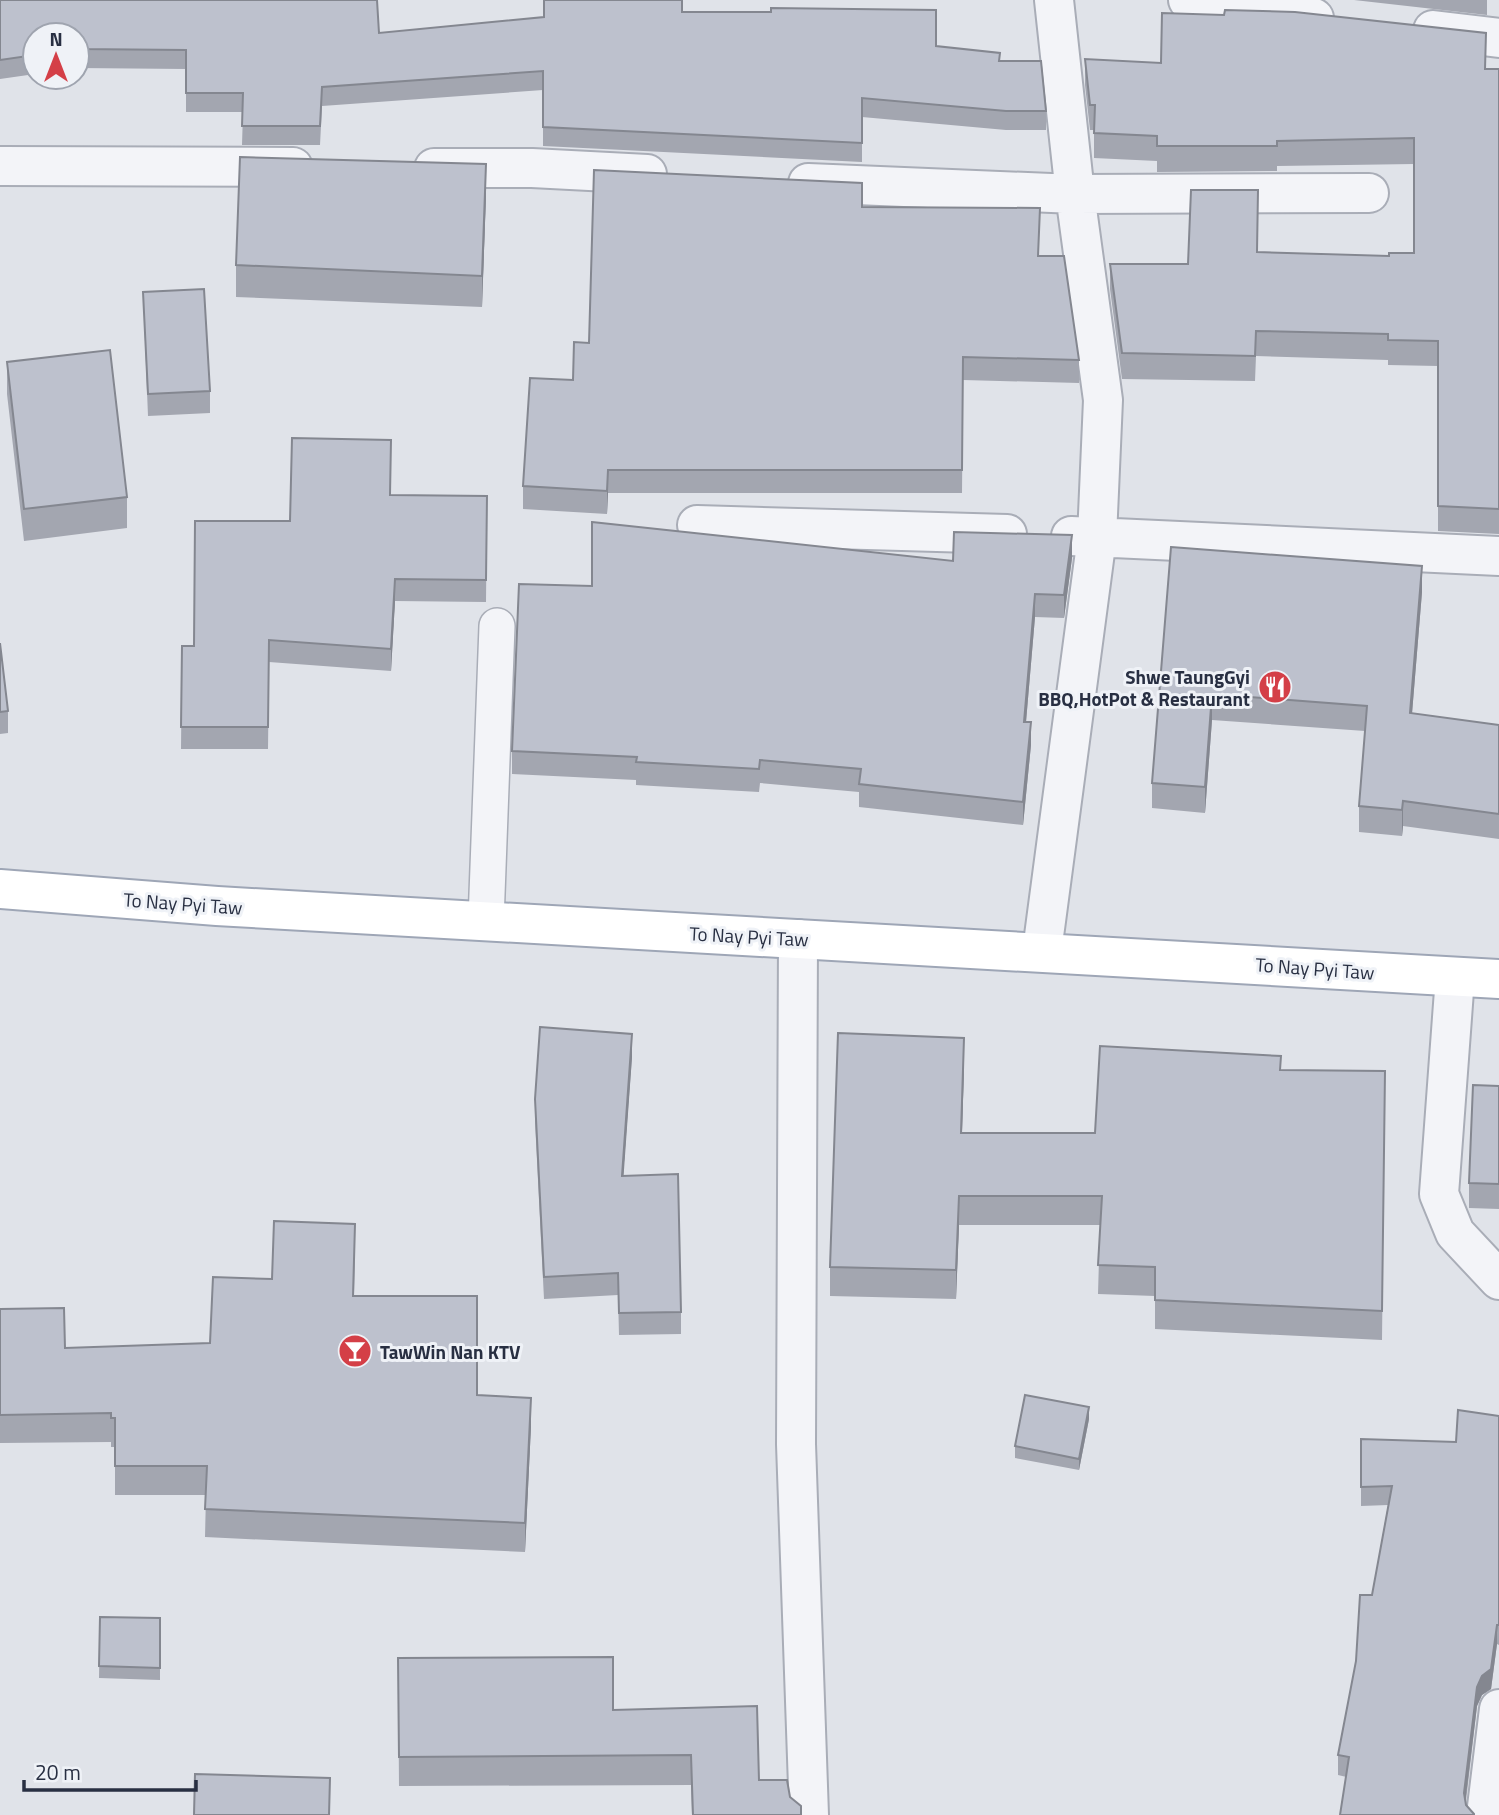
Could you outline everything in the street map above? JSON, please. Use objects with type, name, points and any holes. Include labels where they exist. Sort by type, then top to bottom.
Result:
[{"type":"main road","name":"To Nay Pyi Taw","points":[[0,889],[217,906],[1499,979]]},
{"type":"street","points":[[1042,951],[1097,537],[1103,400],[1075,194],[1054,0]]},
{"type":"street","points":[[1188,0],[1346,21]]},
{"type":"street","points":[[1402,27],[1499,37]]},
{"type":"street","points":[[0,166],[328,167]]},
{"type":"street","points":[[396,167],[532,168],[684,176]]},
{"type":"street","points":[[767,181],[1075,194],[1369,193]]},
{"type":"street","points":[[696,525],[1097,537],[1499,556]]},
{"type":"street","points":[[798,939],[796,1444],[809,1815]]},
{"type":"street","points":[[1455,977],[1439,1194],[1455,1233],[1499,1280]]},
{"type":"street","points":[[1486,1815],[1499,1709]]},
{"type":"lane","points":[[486,921],[497,626]]},
{"type":"building","points":[[0,0],[377,0],[379,33],[544,17],[544,0],[682,0],[682,12],[771,12],[771,8],[936,10],[936,46],[1000,53],[999,61],[1041,61],[1046,111],[1006,111],[862,98],[862,143],[543,127],[543,71],[322,87],[320,126],[242,126],[243,93],[186,93],[186,50],[91,49],[91,21],[21,21],[21,57],[0,60]]},
{"type":"building","points":[[1225,10],[1295,12],[1486,33],[1485,69],[1499,69],[1499,509],[1438,506],[1438,341],[1388,340],[1388,334],[1256,331],[1255,356],[1122,353],[1110,264],[1188,264],[1191,190],[1258,190],[1257,252],[1389,256],[1389,253],[1414,253],[1414,138],[1277,141],[1277,146],[1157,146],[1157,136],[1094,133],[1095,105],[1090,105],[1085,59],[1161,63],[1162,13],[1224,15]]},
{"type":"building","points":[[240,157],[486,164],[482,276],[236,265]]},
{"type":"building","points":[[594,170],[862,183],[862,207],[1040,208],[1038,256],[1064,256],[1079,360],[963,357],[962,470],[608,470],[607,491],[523,486],[530,378],[573,380],[574,342],[589,343]]},
{"type":"building","points":[[204,289],[210,391],[148,394],[143,292]]},
{"type":"building","points":[[110,350],[127,497],[24,509],[7,362]]},
{"type":"building","points":[[292,438],[391,440],[390,495],[487,496],[486,580],[395,579],[391,649],[269,640],[268,727],[181,727],[182,646],[194,646],[195,521],[290,521]]},
{"type":"building","points":[[592,522],[953,561],[954,532],[1072,535],[1064,595],[1035,594],[1024,722],[1031,722],[1023,802],[859,784],[861,769],[760,760],[759,769],[636,762],[637,757],[512,751],[519,584],[592,586]]},
{"type":"building","points":[[1171,547],[1422,566],[1410,713],[1499,725],[1499,814],[1403,801],[1402,810],[1359,806],[1367,706],[1212,694],[1205,787],[1152,783]]},
{"type":"building","points":[[0,643],[8,711],[0,712]]},
{"type":"building","points":[[540,1027],[632,1034],[622,1176],[678,1174],[681,1312],[619,1313],[618,1273],[544,1277],[535,1099]]},
{"type":"building","points":[[838,1033],[964,1038],[961,1133],[1095,1133],[1100,1046],[1281,1056],[1280,1070],[1385,1071],[1382,1311],[1155,1300],[1155,1267],[1098,1265],[1102,1196],[959,1196],[956,1270],[830,1267]]},
{"type":"building","points":[[1473,1085],[1499,1086],[1499,1184],[1469,1183]]},
{"type":"building","points":[[274,1221],[355,1224],[353,1296],[477,1296],[477,1395],[531,1398],[525,1523],[205,1509],[207,1466],[115,1466],[115,1418],[111,1418],[111,1413],[0,1415],[0,1309],[64,1308],[65,1348],[210,1343],[213,1277],[272,1279]]},
{"type":"building","points":[[1025,1395],[1089,1407],[1079,1459],[1015,1446]]},
{"type":"building","points":[[1458,1410],[1499,1416],[1499,1625],[1491,1669],[1482,1676],[1477,1687],[1464,1793],[1466,1805],[1474,1815],[1340,1815],[1349,1757],[1338,1755],[1356,1661],[1360,1595],[1372,1595],[1392,1486],[1361,1487],[1361,1439],[1456,1442]]},
{"type":"building","points":[[100,1617],[160,1618],[160,1668],[99,1666]]},
{"type":"building","points":[[613,1657],[613,1710],[757,1706],[759,1780],[787,1780],[790,1797],[801,1806],[801,1815],[693,1815],[691,1755],[399,1757],[398,1658]]},
{"type":"building","points":[[195,1774],[330,1778],[329,1815],[194,1815]]},
{"type":"place","name":"Shwe TaungGyi BBQ,HotPot & Restaurant","points":[[1275,687]]},
{"type":"place","name":"TawWin Nan KTV","points":[[355,1351]]}]
